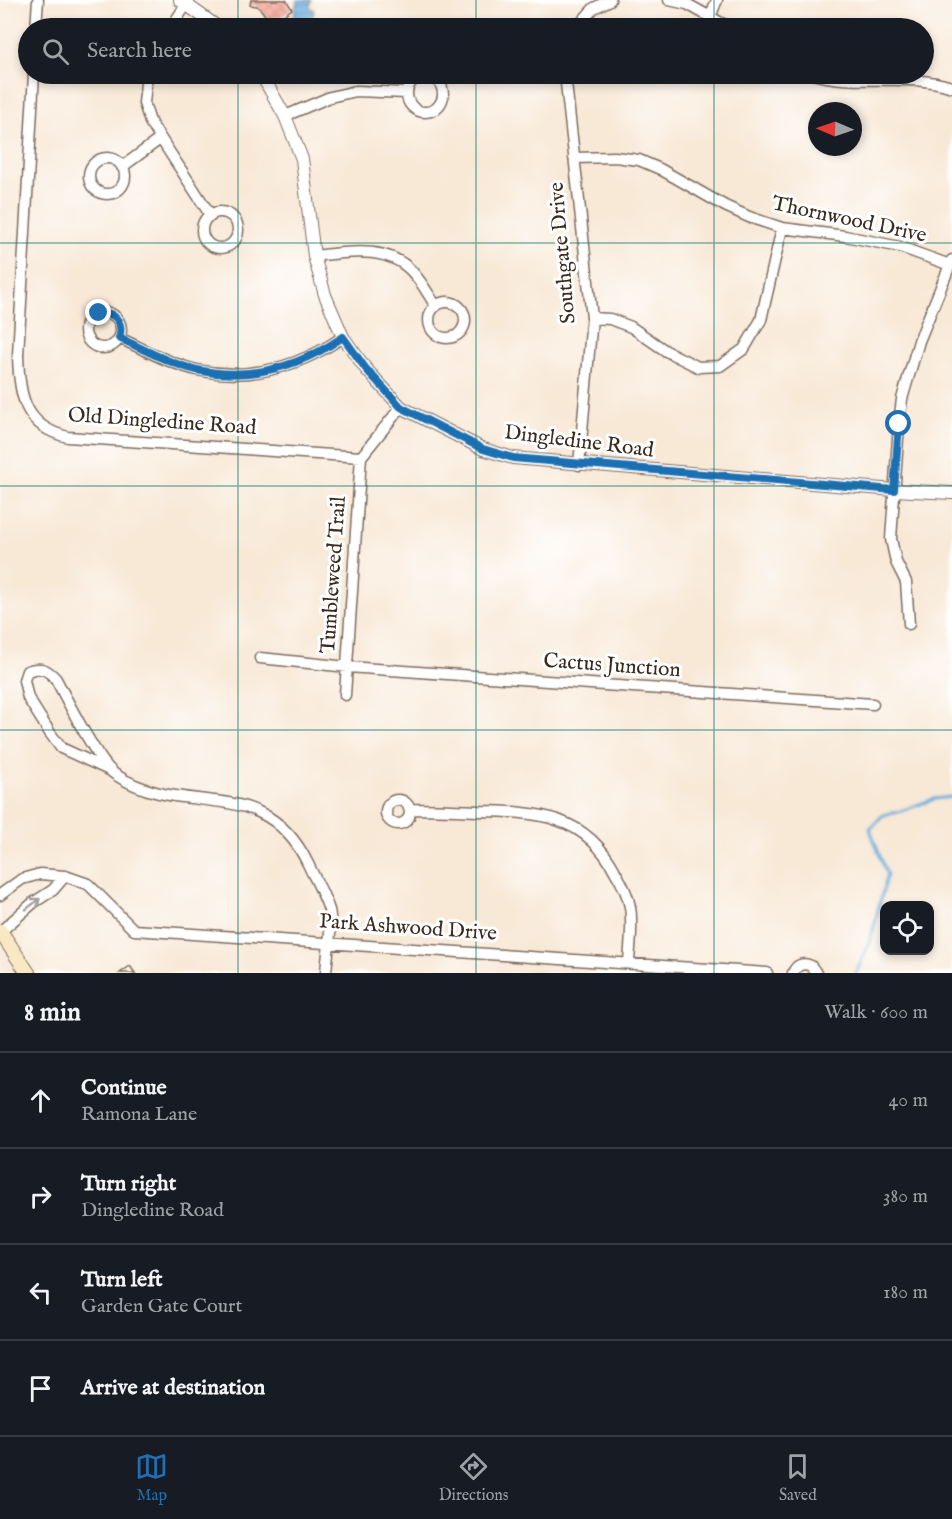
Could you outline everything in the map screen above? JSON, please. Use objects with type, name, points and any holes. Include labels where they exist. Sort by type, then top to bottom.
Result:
[{"type":"main road","points":[[0,932],[28,973]]},
{"type":"street","points":[[37,18],[38,0]]},
{"type":"street","points":[[585,18],[594,8],[609,0]]},
{"type":"street","points":[[669,0],[688,2],[710,17],[717,0]]},
{"type":"street","points":[[176,18],[185,1],[206,18]]},
{"type":"street","points":[[934,82],[952,87]]},
{"type":"street","name":"Old Dingledine Road","points":[[33,84],[18,356],[19,380],[27,411],[45,428],[68,436],[362,457]]},
{"type":"street","points":[[146,84],[144,103],[150,122],[210,216]]},
{"type":"street","name":"Dingledine Road","points":[[267,84],[285,116],[302,159],[314,256],[325,295],[343,337],[366,369],[401,407],[483,449],[513,458],[952,493]]},
{"type":"street","name":"Southgate Drive","points":[[566,84],[592,318],[579,465]]},
{"type":"street","points":[[285,116],[330,97],[356,91],[407,93]]},
{"type":"street","points":[[122,167],[160,139]]},
{"type":"street","name":"Thornwood Drive","points":[[574,158],[615,157],[639,160],[660,169],[725,206],[782,228],[845,236],[900,247],[951,262]]},
{"type":"street","points":[[592,318],[610,319],[631,327],[666,351],[698,368],[720,366],[744,349],[761,320],[782,228]]},
{"type":"street","points":[[314,256],[357,251],[379,254],[400,262],[414,273],[435,306]]},
{"type":"street","points":[[909,624],[906,582],[896,562],[891,539],[902,399],[918,340],[951,262]]},
{"type":"street","points":[[119,338],[196,370],[245,372],[279,369],[313,355],[343,337]]},
{"type":"street","points":[[362,457],[401,407]]},
{"type":"street","name":"Tumbleweed Trail","points":[[345,695],[362,457]]},
{"type":"street","name":"Cactus Junction","points":[[260,658],[348,667],[873,704]]},
{"type":"street","points":[[109,770],[56,680],[42,668],[27,671],[24,680],[28,698],[50,734],[62,748],[109,770],[135,786],[172,795],[225,802],[254,809],[276,821],[302,852],[329,911],[326,973]]},
{"type":"street","points":[[409,810],[507,811],[544,815],[579,831],[609,859],[629,901],[631,919],[629,962]]},
{"type":"street","name":"Park Ashwood Drive","points":[[0,895],[22,879],[40,874],[65,876],[88,884],[134,930],[767,973]]},
{"type":"street","points":[[0,932],[33,903],[53,890],[65,876]]},
{"type":"street","points":[[793,973],[796,967],[803,963],[811,966],[816,973]]},
{"type":"water","points":[[297,0],[311,0],[310,7],[314,10],[312,18],[294,18]]},
{"type":"building","points":[[251,0],[286,0],[292,9],[279,18],[267,18],[257,6],[250,5]]},
{"type":"building","points":[[130,966],[135,973],[120,973]]},
{"type":"waterway","points":[[856,973],[870,941],[887,875],[870,829],[883,815],[934,799],[952,797]]},
{"type":"route","points":[[99,313],[104,312],[115,316],[119,321],[121,333],[119,338],[178,364],[196,370],[213,372],[261,372],[279,369],[328,347],[343,337],[366,369],[401,407],[483,449],[513,458],[894,490],[899,424]]}]
